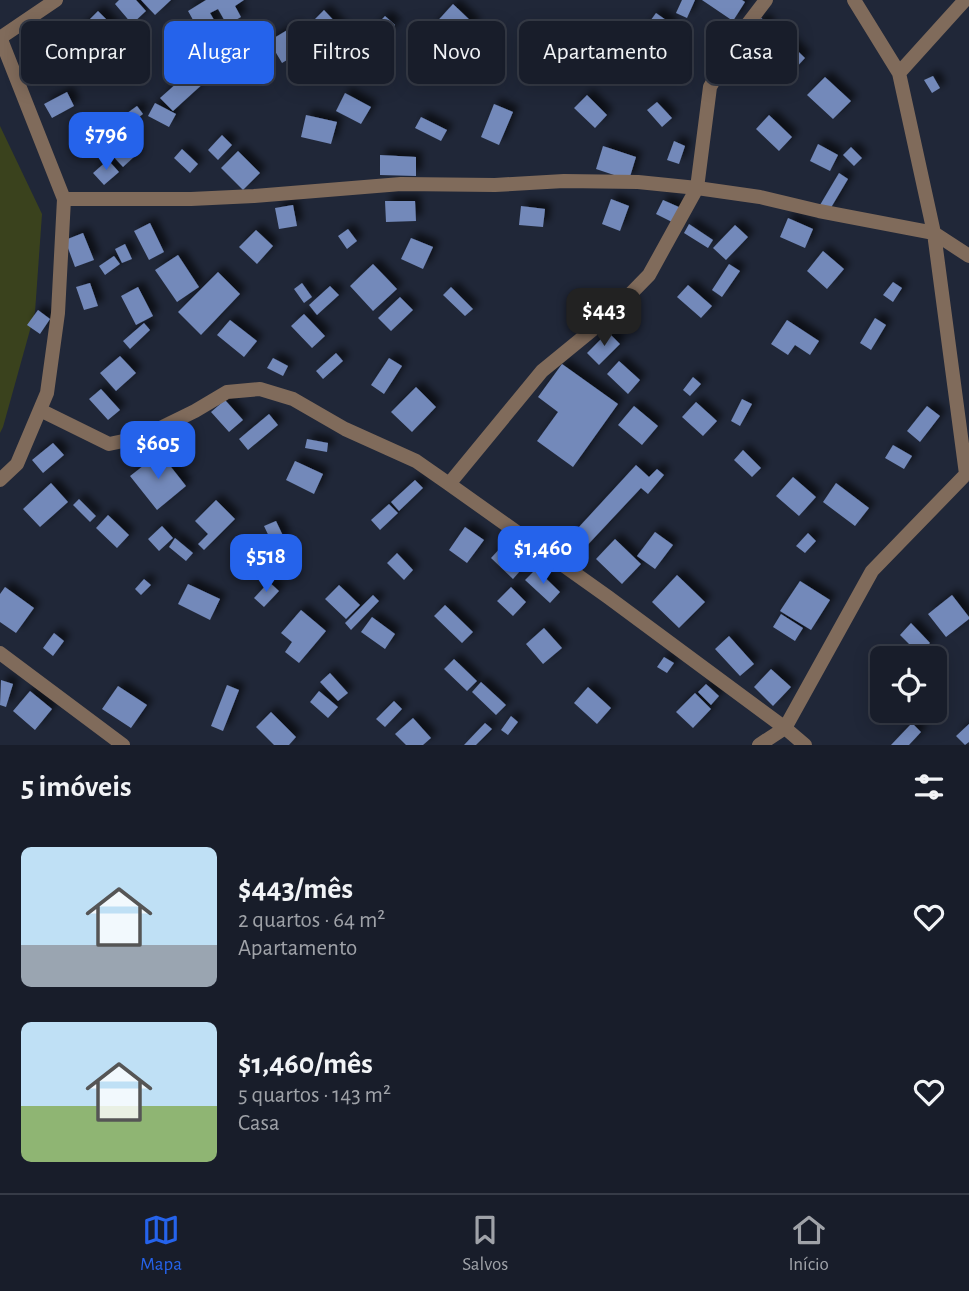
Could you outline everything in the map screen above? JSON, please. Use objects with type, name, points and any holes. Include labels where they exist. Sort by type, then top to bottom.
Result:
[{"type":"street","points":[[0,480],[17,464],[47,393],[58,313],[64,199],[0,38],[56,0]]},
{"type":"street","points":[[449,484],[542,371],[608,317],[649,275],[697,188],[710,87],[740,34],[766,0]]},
{"type":"street","points":[[760,745],[785,728],[872,571],[968,472],[934,233],[899,73],[855,0]]},
{"type":"street","points":[[899,73],[965,0]]},
{"type":"street","points":[[64,199],[191,199],[401,184],[638,182],[760,197],[934,233],[969,256]]},
{"type":"street","points":[[40,410],[109,444],[142,437],[227,392],[260,389],[293,399],[345,429],[416,461],[608,597],[785,728],[804,745]]},
{"type":"street","points":[[0,653],[123,745]]},
{"type":"green space","points":[[0,126],[42,214],[35,312],[0,433]]},
{"type":"building","points":[[119,0],[136,0],[146,11],[135,21],[129,21],[115,4]]},
{"type":"building","points":[[141,0],[171,0],[155,15]]},
{"type":"building","points":[[206,0],[244,0],[235,6],[241,17],[234,21],[225,21],[218,9],[210,13],[215,21],[194,21],[188,11]]},
{"type":"building","points":[[682,0],[695,0],[687,18],[676,13]]},
{"type":"building","points":[[702,0],[745,2],[733,21]]},
{"type":"building","points":[[453,4],[471,21],[437,21]]},
{"type":"building","points":[[324,10],[334,21],[313,21]]},
{"type":"building","points":[[98,11],[108,21],[88,21]]},
{"type":"building","points":[[656,13],[667,21],[650,21]]},
{"type":"building","points":[[288,30],[288,59],[282,63],[274,49],[274,38]]},
{"type":"building","points":[[797,50],[805,58],[797,67]]},
{"type":"building","points":[[933,76],[940,88],[932,93],[924,80]]},
{"type":"building","points":[[825,77],[851,101],[833,119],[807,95]]},
{"type":"building","points":[[176,84],[203,84],[173,111],[160,98]]},
{"type":"building","points":[[67,92],[74,106],[52,118],[44,104]]},
{"type":"building","points":[[345,93],[371,107],[361,124],[336,111]]},
{"type":"building","points":[[587,95],[607,115],[595,128],[574,108]]},
{"type":"building","points":[[657,102],[672,118],[662,127],[647,110]]},
{"type":"building","points":[[155,103],[176,114],[169,127],[148,116]]},
{"type":"building","points":[[494,104],[513,112],[499,145],[481,137]]},
{"type":"building","points":[[137,106],[143,114],[130,124],[123,116]]},
{"type":"building","points":[[306,115],[337,122],[331,144],[301,137]]},
{"type":"building","points":[[769,115],[792,137],[779,151],[756,129]]},
{"type":"building","points":[[421,117],[447,130],[441,141],[415,128]]},
{"type":"building","points":[[117,133],[136,155],[123,167],[103,145]]},
{"type":"building","points":[[222,135],[232,145],[218,160],[208,150]]},
{"type":"building","points":[[674,141],[685,146],[679,164],[667,160]]},
{"type":"building","points":[[818,144],[838,155],[830,171],[810,161]]},
{"type":"building","points":[[603,146],[636,157],[629,180],[596,169]]},
{"type":"building","points":[[851,147],[862,158],[854,166],[843,155]]},
{"type":"building","points":[[182,149],[198,164],[190,173],[174,158]]},
{"type":"building","points":[[238,151],[260,173],[243,190],[221,168]]},
{"type":"building","points":[[380,155],[416,157],[416,176],[380,175]]},
{"type":"building","points":[[108,160],[119,172],[104,185],[93,173]]},
{"type":"building","points":[[839,173],[848,179],[829,211],[820,205]]},
{"type":"building","points":[[611,199],[629,206],[620,231],[602,224]]},
{"type":"building","points":[[663,200],[681,208],[674,223],[656,214]]},
{"type":"building","points":[[385,201],[415,201],[416,221],[386,222]]},
{"type":"building","points":[[293,205],[297,226],[279,229],[275,208]]},
{"type":"building","points":[[521,206],[545,209],[543,227],[519,225]]},
{"type":"building","points":[[788,218],[813,229],[805,248],[780,237]]},
{"type":"building","points":[[150,223],[164,252],[149,260],[134,231]]},
{"type":"building","points":[[689,224],[713,240],[708,248],[684,233]]},
{"type":"building","points":[[735,225],[748,237],[726,260],[713,248]]},
{"type":"building","points":[[348,229],[357,241],[347,249],[338,236]]},
{"type":"building","points":[[256,230],[273,246],[257,264],[239,247]]},
{"type":"building","points":[[83,233],[94,260],[75,267],[65,240]]},
{"type":"building","points":[[411,238],[433,247],[423,269],[401,259]]},
{"type":"building","points":[[125,244],[132,259],[122,263],[115,249]]},
{"type":"building","points":[[823,251],[844,269],[827,289],[807,271]]},
{"type":"building","points":[[178,255],[199,287],[177,302],[155,270]]},
{"type":"building","points":[[114,256],[120,264],[105,275],[99,266]]},
{"type":"building","points":[[373,264],[397,289],[373,311],[350,286]]},
{"type":"building","points":[[729,264],[740,271],[722,297],[712,290]]},
{"type":"building","points":[[218,272],[240,294],[201,335],[178,312]]},
{"type":"building","points":[[893,282],[902,288],[893,302],[883,295]]},
{"type":"building","points":[[90,283],[98,306],[84,310],[76,287]]},
{"type":"building","points":[[302,283],[312,297],[304,303],[294,289]]},
{"type":"building","points":[[688,285],[712,306],[701,318],[677,297]]},
{"type":"building","points":[[330,286],[339,295],[317,315],[309,305]]},
{"type":"building","points":[[138,287],[153,316],[136,325],[121,296]]},
{"type":"building","points":[[451,287],[473,309],[465,316],[443,295]]},
{"type":"building","points":[[400,297],[413,310],[391,331],[378,318]]},
{"type":"building","points":[[38,310],[50,319],[40,334],[27,325]]},
{"type":"building","points":[[304,314],[325,336],[312,348],[291,326]]},
{"type":"building","points":[[875,318],[886,325],[871,350],[860,343]]},
{"type":"building","points":[[230,320],[257,341],[244,357],[217,335]]},
{"type":"building","points":[[787,320],[819,341],[810,355],[795,345],[788,355],[771,344]]},
{"type":"building","points":[[144,323],[150,330],[130,349],[123,341]]},
{"type":"building","points":[[608,332],[620,344],[599,365],[587,353]]},
{"type":"building","points":[[336,353],[343,361],[323,379],[316,371]]},
{"type":"building","points":[[120,356],[136,373],[116,391],[100,373]]},
{"type":"building","points":[[273,358],[288,366],[283,376],[267,368]]},
{"type":"building","points":[[389,358],[402,366],[384,394],[371,385]]},
{"type":"building","points":[[619,361],[640,380],[628,394],[607,374]]},
{"type":"building","points":[[562,364],[618,404],[573,467],[537,441],[558,412],[538,397]]},
{"type":"building","points":[[693,377],[701,384],[690,396],[683,390]]},
{"type":"building","points":[[416,387],[436,407],[412,432],[391,412]]},
{"type":"building","points":[[101,389],[120,410],[108,420],[89,399]]},
{"type":"building","points":[[742,399],[752,404],[740,426],[731,421]]},
{"type":"building","points":[[225,400],[243,420],[229,432],[211,412]]},
{"type":"building","points":[[696,402],[717,421],[703,436],[682,417]]},
{"type":"building","points":[[634,406],[658,426],[642,445],[618,425]]},
{"type":"building","points":[[927,406],[940,416],[920,442],[907,431]]},
{"type":"building","points":[[269,414],[278,425],[248,450],[239,439]]},
{"type":"building","points":[[307,439],[328,443],[327,452],[305,448]]},
{"type":"building","points":[[53,443],[64,455],[43,473],[32,460]]},
{"type":"building","points":[[893,445],[912,456],[904,469],[885,458]]},
{"type":"building","points":[[743,450],[761,468],[752,477],[734,460]]},
{"type":"building","points":[[160,453],[186,486],[157,510],[130,476]]},
{"type":"building","points":[[295,461],[323,474],[314,494],[286,480]]},
{"type":"building","points":[[636,465],[649,477],[657,469],[664,475],[648,494],[641,488],[581,552],[567,540]]},
{"type":"building","points":[[793,477],[816,497],[799,516],[776,496]]},
{"type":"building","points":[[415,480],[423,488],[399,511],[391,502]]},
{"type":"building","points":[[51,483],[68,502],[40,527],[23,509]]},
{"type":"building","points":[[836,483],[869,508],[855,526],[823,502]]},
{"type":"building","points":[[79,499],[96,516],[90,522],[73,505]]},
{"type":"building","points":[[216,500],[235,519],[204,550],[198,544],[208,534],[195,521]]},
{"type":"building","points":[[389,504],[398,513],[380,530],[371,520]]},
{"type":"building","points":[[108,515],[129,535],[117,548],[96,528]]},
{"type":"building","points":[[276,521],[285,540],[273,545],[264,526]]},
{"type":"building","points":[[162,526],[173,538],[159,551],[148,539]]},
{"type":"building","points":[[465,527],[484,540],[467,563],[449,550]]},
{"type":"building","points":[[655,532],[673,545],[655,569],[637,556]]},
{"type":"building","points":[[808,533],[816,541],[805,553],[796,546]]},
{"type":"building","points":[[175,538],[193,553],[186,561],[169,547]]},
{"type":"building","points":[[615,539],[641,564],[622,584],[596,559]]},
{"type":"building","points":[[505,543],[527,563],[513,579],[491,558]]},
{"type":"building","points":[[397,553],[413,570],[404,580],[387,563]]},
{"type":"building","points":[[536,569],[560,592],[550,603],[525,580]]},
{"type":"building","points":[[677,575],[705,602],[679,628],[652,602]]},
{"type":"building","points":[[144,579],[151,585],[141,595],[135,589]]},
{"type":"building","points":[[800,581],[830,600],[811,630],[780,611]]},
{"type":"building","points":[[269,582],[279,591],[264,607],[254,598]]},
{"type":"building","points":[[188,584],[220,599],[210,620],[178,604]]},
{"type":"building","points":[[339,585],[360,605],[346,619],[325,599]]},
{"type":"building","points":[[5,587],[34,608],[16,633],[0,622],[0,594]]},
{"type":"building","points":[[511,587],[526,602],[513,616],[497,601]]},
{"type":"building","points":[[373,595],[379,601],[351,630],[345,623]]},
{"type":"building","points":[[952,595],[969,619],[946,637],[928,614]]},
{"type":"building","points":[[445,605],[473,632],[462,643],[434,616]]},
{"type":"building","points":[[301,610],[326,631],[299,663],[285,652],[292,642],[281,633]]},
{"type":"building","points":[[781,614],[803,628],[795,641],[773,627]]},
{"type":"building","points":[[372,617],[395,634],[385,649],[361,632]]},
{"type":"building","points":[[911,623],[930,643],[927,646],[911,646],[900,635]]},
{"type":"building","points":[[544,628],[562,648],[543,664],[526,644]]},
{"type":"building","points":[[54,633],[64,641],[53,656],[43,648]]},
{"type":"building","points":[[729,636],[754,664],[740,676],[715,649]]},
{"type":"building","points":[[664,657],[674,663],[667,673],[657,667]]},
{"type":"building","points":[[454,659],[477,681],[467,691],[444,669]]},
{"type":"building","points":[[771,669],[791,687],[773,706],[754,687]]},
{"type":"building","points":[[330,673],[348,693],[338,701],[320,682]]},
{"type":"building","points":[[1,680],[13,684],[6,707],[0,705]]},
{"type":"building","points":[[481,682],[506,705],[496,715],[472,692]]},
{"type":"building","points":[[706,684],[719,696],[711,705],[698,692]]},
{"type":"building","points":[[227,685],[239,690],[223,731],[211,726]]},
{"type":"building","points":[[118,686],[147,705],[131,728],[102,709]]},
{"type":"building","points":[[588,687],[611,708],[597,724],[574,703]]},
{"type":"building","points":[[30,691],[52,709],[35,730],[13,711]]},
{"type":"building","points":[[319,691],[338,707],[328,718],[310,702]]},
{"type":"building","points":[[695,693],[711,709],[693,728],[676,712]]},
{"type":"building","points":[[394,701],[402,709],[385,727],[376,719]]},
{"type":"building","points":[[271,712],[296,737],[289,745],[274,745],[256,727]]},
{"type":"building","points":[[511,716],[518,722],[508,735],[501,730]]},
{"type":"building","points":[[413,718],[431,738],[423,745],[406,745],[395,734]]},
{"type":"building","points":[[485,723],[492,729],[476,745],[464,745]]},
{"type":"building","points":[[912,723],[921,732],[909,745],[891,745]]},
{"type":"building","points":[[969,724],[969,742],[965,745],[956,736]]}]
